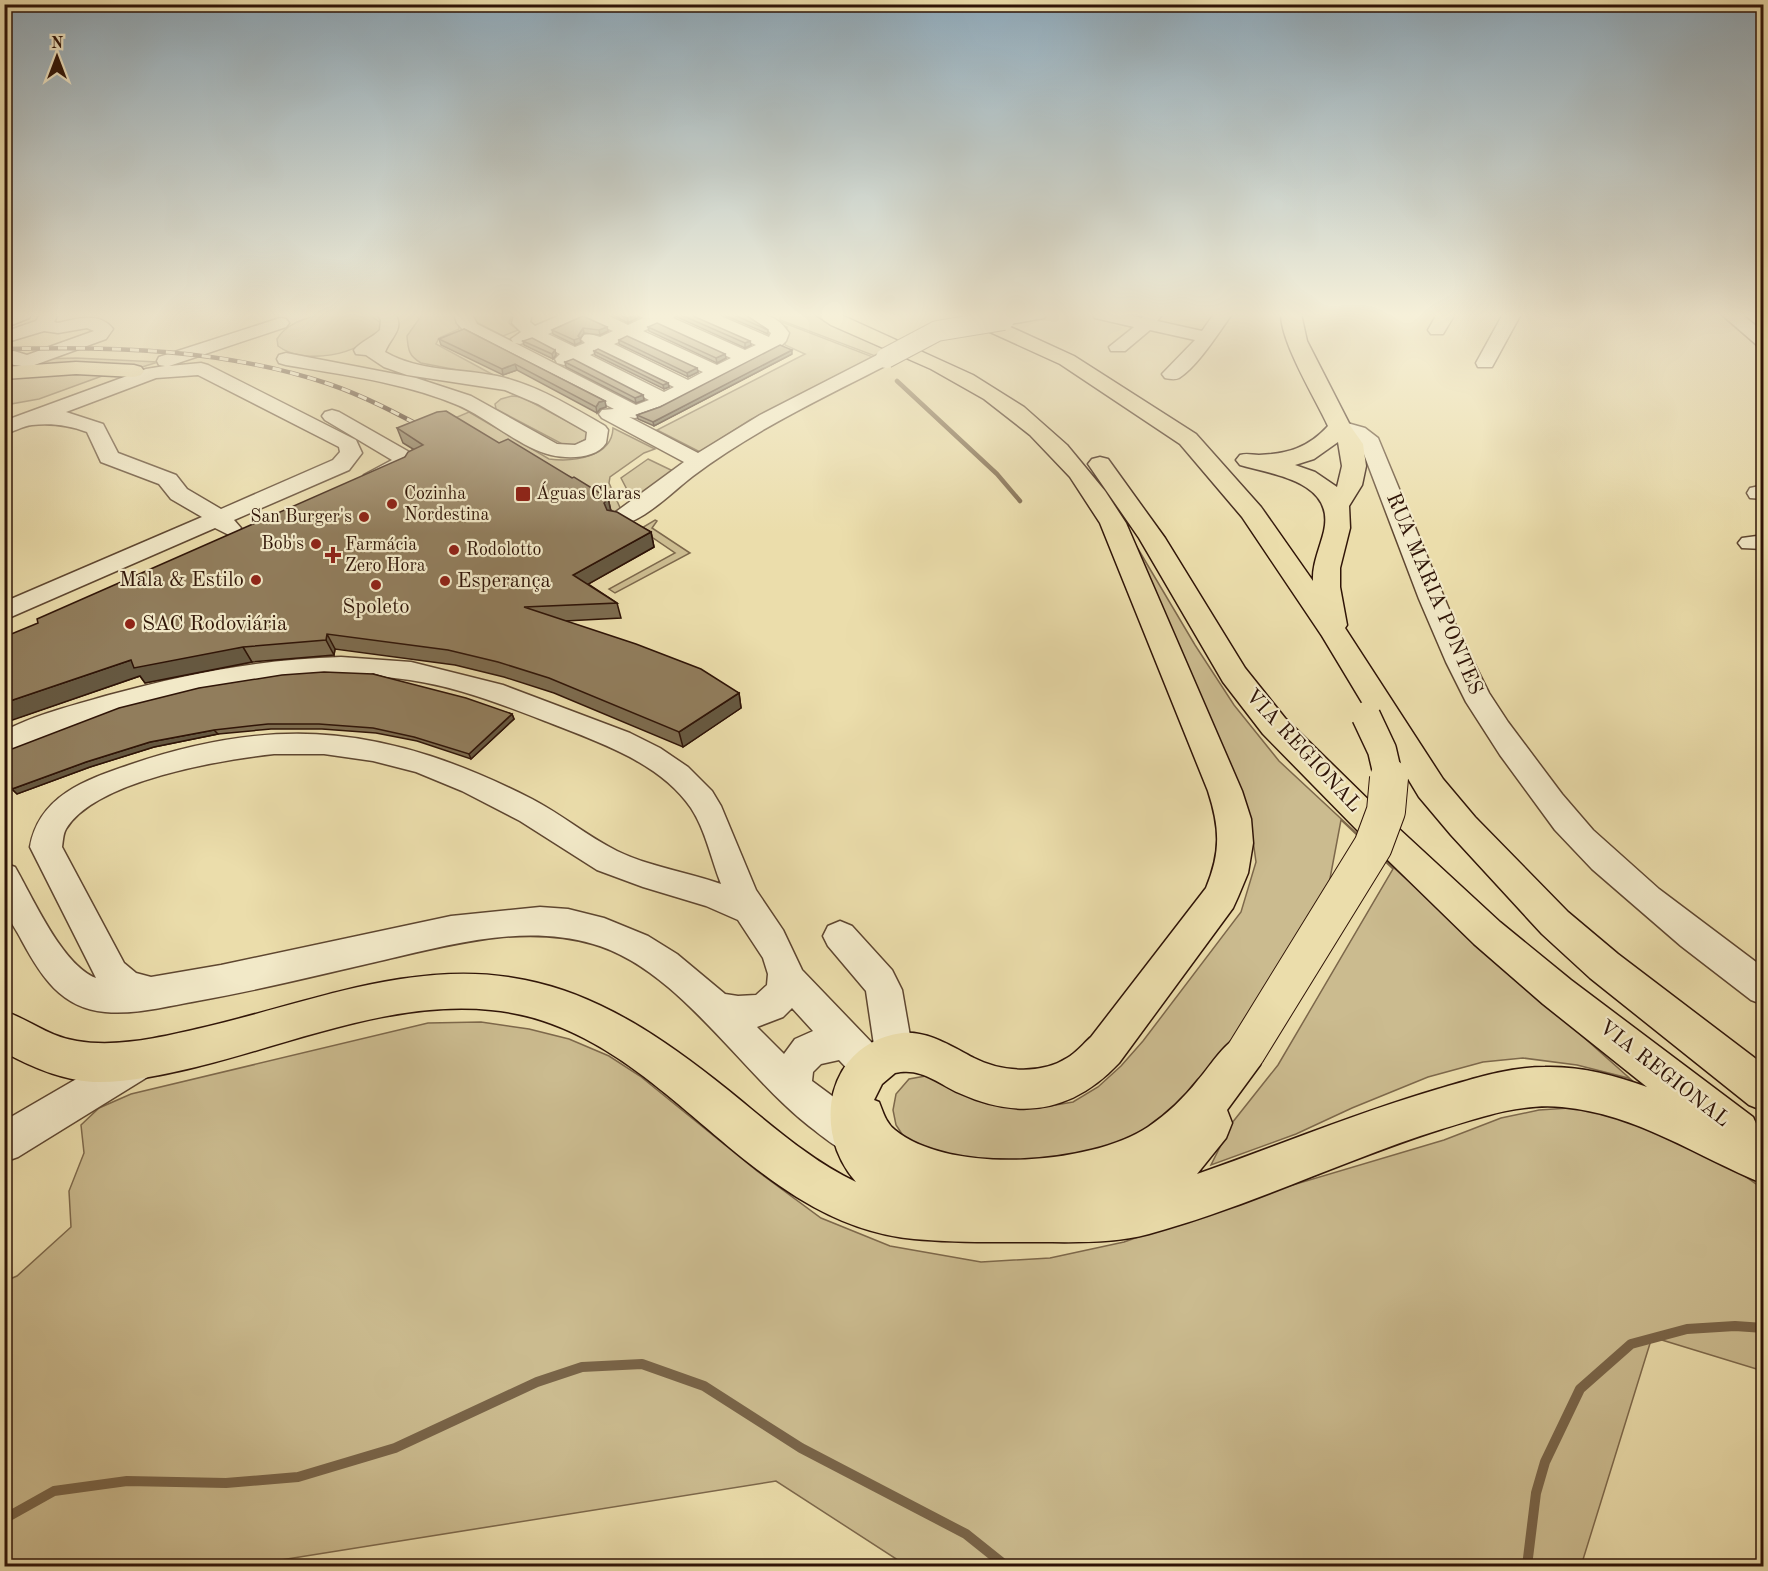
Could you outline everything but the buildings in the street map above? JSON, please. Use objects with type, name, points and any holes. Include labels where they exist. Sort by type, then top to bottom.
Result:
[{"type":"main road","points":[[872,1051],[916,1051],[944,1062],[961,1073],[1002,1088],[1041,1088],[1060,1083],[1082,1072],[1106,1050],[1221,897],[1230,873],[1236,843],[1234,819],[1224,791],[1113,523],[1096,494],[1068,458],[1047,436],[980,387]]},
{"type":"main road","name":"VIA REGIONAL","points":[[1004,387],[1057,422],[1095,457],[1125,498],[1234,675],[1274,726],[1372,824],[1487,933],[1567,999],[1764,1152]]},
{"type":"main road","points":[[872,1051],[863,1112],[868,1128],[878,1144],[894,1156],[914,1166],[979,1179],[1027,1180],[1095,1172],[1148,1152],[1172,1137],[1194,1118],[1246,1052],[1385,823],[1390,800],[1389,780],[1377,736],[1320,641],[1217,498],[1111,387]]},
{"type":"main road","points":[[1112,387],[1188,439],[1228,455],[1308,478],[1331,493],[1337,505],[1338,520],[1326,574],[1334,633]]},
{"type":"main road","points":[[1320,387],[1351,444],[1354,466],[1350,485],[1337,505]]},
{"type":"main road","points":[[1248,460],[1274,462],[1295,458],[1326,444],[1340,427]]},
{"type":"main road","points":[[1188,439],[1252,512],[1334,633],[1431,788],[1495,860],[1555,922],[1596,958],[1764,1091]]},
{"type":"main road","points":[[1068,458],[1125,498]]},
{"type":"main road","points":[[4,1029],[38,1049],[65,1059],[95,1062],[143,1059],[216,1044],[388,1000],[435,993],[485,991],[547,1001],[593,1020],[638,1046],[762,1145],[820,1187],[841,1199],[887,1214],[954,1219],[1082,1221],[1121,1217],[1154,1210],[1417,1115],[1519,1087],[1561,1088],[1606,1095],[1639,1105],[1686,1122],[1764,1162]]},
{"type":"main road","points":[[872,1051],[850,1106],[852,1135],[874,1170],[896,1189],[914,1201],[954,1219]]},
{"type":"main road","points":[[1045,1219],[1099,1208],[1122,1200],[1148,1187],[1168,1172],[1204,1134],[1221,1109],[1246,1052]]},
{"type":"street","points":[[4,421],[90,387]]},
{"type":"street","points":[[4,429],[115,387]]},
{"type":"street","points":[[240,387],[400,455],[404,462],[402,465],[348,490]]},
{"type":"street","points":[[424,387],[481,407],[551,449],[563,452],[578,451],[596,443],[599,437],[598,430],[512,387]]},
{"type":"street","points":[[566,387],[699,462]]},
{"type":"street","points":[[576,387],[630,411],[641,411],[661,406],[699,387]]},
{"type":"street","points":[[629,387],[661,406]]},
{"type":"street","points":[[635,428],[688,387]]},
{"type":"street","points":[[621,519],[649,502],[699,462],[766,419],[828,387]]},
{"type":"street","points":[[450,416],[481,407],[499,394],[524,392]]},
{"type":"street","points":[[4,410],[67,396]]},
{"type":"street","points":[[635,397],[661,406]]},
{"type":"street","points":[[4,429],[56,416],[92,427],[98,432],[109,457],[162,476],[168,480],[176,493],[205,508],[223,531]]},
{"type":"street","name":"RUA MARIA PONTES","points":[[1340,427],[1358,432],[1368,438],[1420,572],[1475,695],[1505,741],[1547,797],[1581,837],[1618,873],[1666,915],[1764,989]]},
{"type":"street","points":[[4,628],[367,466],[371,459],[370,455],[349,435]]},
{"type":"street","points":[[4,612],[223,531],[254,532]]},
{"type":"street","points":[[4,744],[24,734],[79,714],[202,682],[291,669],[369,667],[472,684],[527,702],[605,734],[662,764],[688,784],[705,803],[749,910],[774,945],[786,976],[872,1051]]},
{"type":"street","points":[[151,993],[125,985],[112,974],[46,847],[46,835],[62,812],[93,791],[166,762],[263,743],[321,743],[351,746],[412,759],[455,774],[523,808],[606,860],[706,892],[749,910]]},
{"type":"street","points":[[4,876],[11,884],[52,963],[71,983],[86,992],[104,996],[151,993],[260,973],[450,930],[486,925],[566,922],[603,932],[632,943],[667,967],[717,1008],[792,1088],[852,1135]]},
{"type":"street","points":[[840,936],[880,981],[884,990],[872,1051]]},
{"type":"street","points":[[717,1008],[730,1014],[756,1012],[770,1005],[782,992],[786,976]]},
{"type":"street","points":[[792,1088],[793,1073],[800,1059],[813,1048],[827,1043],[872,1051]]},
{"type":"street","points":[[13,1130],[143,1059]]},
{"type":"shaded area","points":[[4,387],[71,387],[39,399],[5,405]]},
{"type":"shaded area","points":[[740,387],[814,387],[750,420],[700,452],[657,430]]},
{"type":"shaded area","points":[[512,396],[522,397],[589,433],[588,438],[574,445],[564,445],[496,409],[495,404],[501,399]]},
{"type":"shaded area","points":[[469,412],[549,459],[569,460],[598,452],[611,438],[613,428],[655,449],[644,453],[610,477],[609,483],[622,512],[618,514],[525,459],[450,420]]},
{"type":"shaded area","points":[[648,459],[673,471],[634,503],[621,478]]},
{"type":"shaded area","points":[[1115,510],[1195,645],[1234,705],[1279,761],[1394,868],[1697,1139],[1628,1078],[1577,1065],[1523,1058],[1483,1062],[1428,1077],[1296,1134],[1211,1165],[1232,1123],[1278,1065],[1393,869],[1341,820],[1329,884],[1238,1035],[1196,1095],[1134,1138],[1050,1163],[959,1158],[922,1148],[904,1137],[896,1125],[893,1110],[896,1094],[909,1079],[931,1075],[1003,1106],[1038,1108],[1073,1102],[1098,1087],[1143,1041],[1241,912],[1256,862],[1251,826]]},
{"type":"shaded area","points":[[657,521],[652,528],[690,553],[615,593],[609,589],[675,553],[640,529]]},
{"type":"shaded area","points":[[481,1022],[529,1029],[569,1039],[609,1056],[640,1076],[757,1171],[821,1218],[890,1246],[981,1262],[1050,1258],[1124,1242],[1249,1198],[1444,1140],[1501,1118],[1539,1110],[1569,1108],[1613,1113],[1715,1155],[1763,1189],[1763,1371],[1652,1337],[1581,1566],[907,1566],[776,1481],[243,1566],[5,1566],[5,1281],[17,1276],[71,1227],[69,1191],[84,1153],[81,1125],[99,1108],[131,1094],[428,1023]]},
{"type":"waterway","points":[[904,387],[997,474],[1020,501]]},
{"type":"waterway","points":[[1527,1566],[1536,1493],[1545,1462],[1580,1389],[1631,1344],[1687,1329],[1735,1326],[1764,1328]]},
{"type":"waterway","points":[[4,1519],[54,1491],[127,1481],[226,1483],[298,1477],[395,1448],[537,1382],[582,1367],[642,1364],[704,1386],[801,1448],[966,1534],[1006,1566]]},
{"type":"railway","points":[[338,387],[380,405],[428,430]]},
{"type":"place","name":"Águas Claras","points":[[523,494]]},
{"type":"place","name":"Cozinha Nordestina","points":[[392,504]]},
{"type":"place","name":"San Burger's","points":[[364,517]]},
{"type":"place","name":"Bob's","points":[[316,544]]},
{"type":"place","name":"Rodolotto","points":[[454,550]]},
{"type":"place","name":"Farmácia Zero Hora","points":[[333,555]]},
{"type":"place","name":"Mala & Estilo","points":[[256,580]]},
{"type":"place","name":"Esperança","points":[[445,581]]},
{"type":"place","name":"Spoleto","points":[[376,585]]},
{"type":"place","name":"SAC Rodoviária","points":[[130,624]]}]
